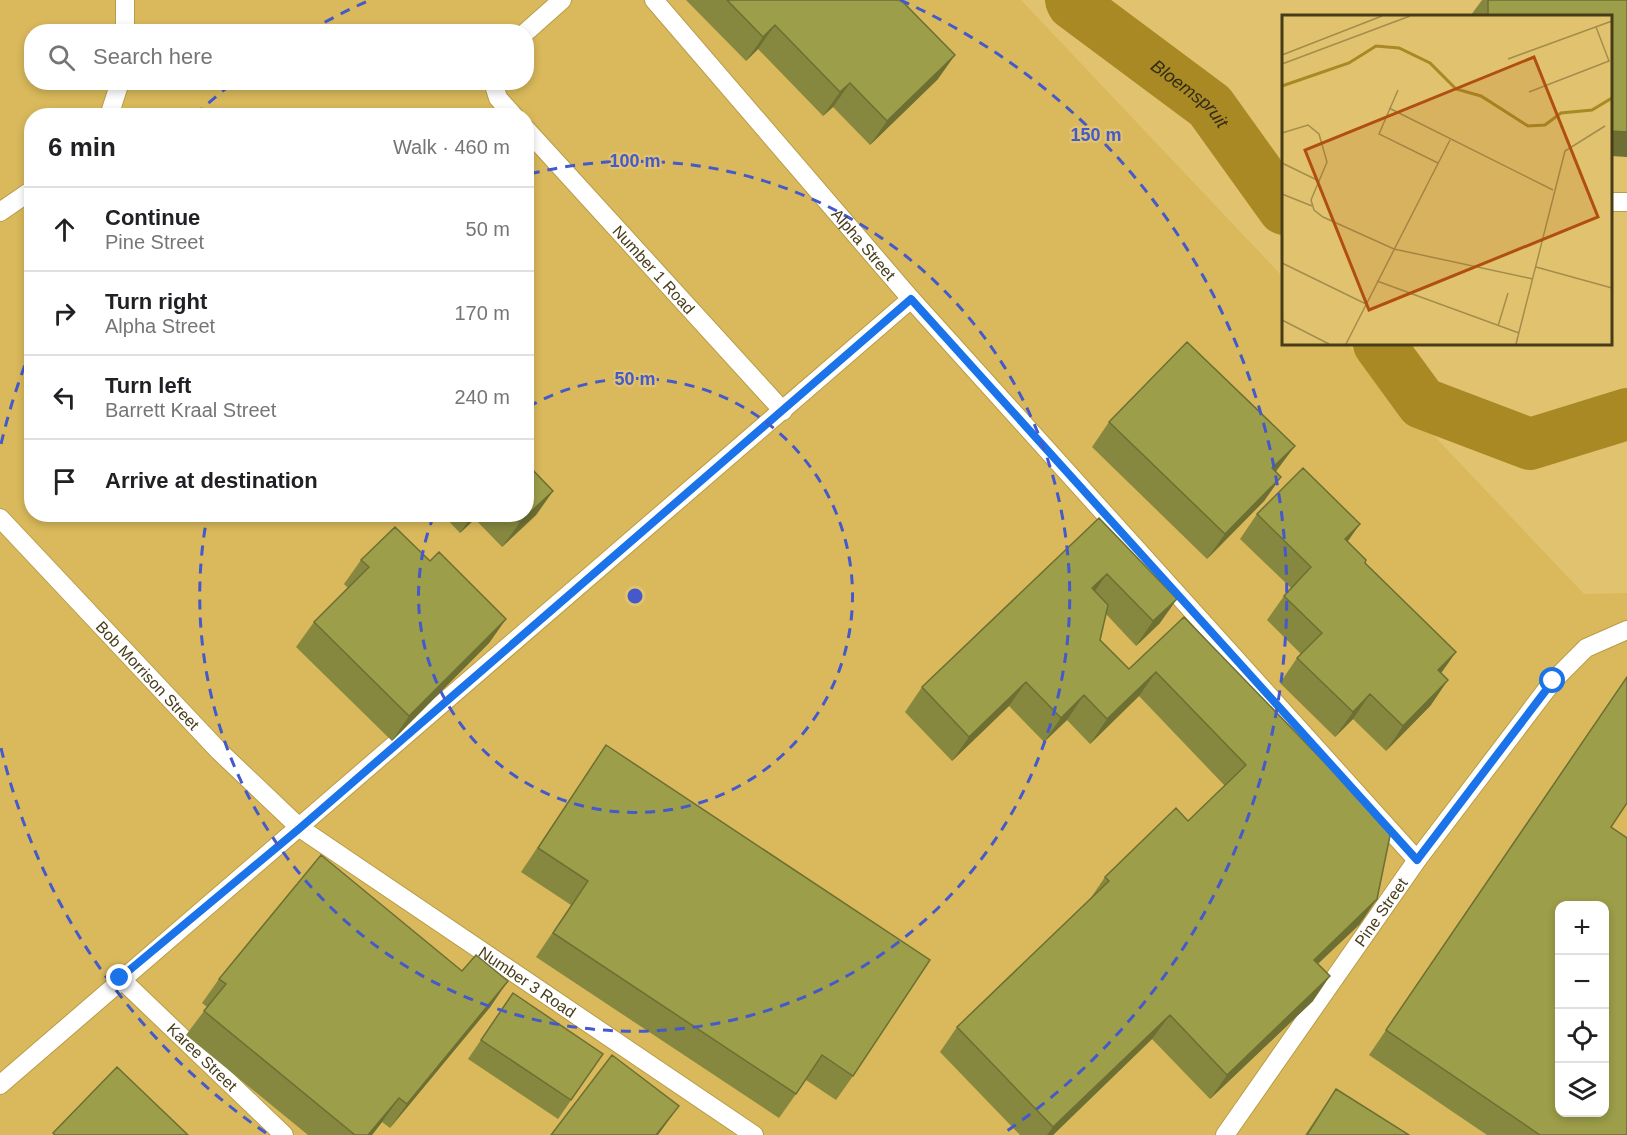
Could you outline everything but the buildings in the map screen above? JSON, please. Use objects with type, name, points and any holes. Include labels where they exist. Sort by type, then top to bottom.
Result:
[{"type":"lane","points":[[125,0],[125,24]]},
{"type":"lane","points":[[534,25],[562,0]]},
{"type":"lane","name":"Alpha Street","points":[[654,0],[911,299],[1417,860]]},
{"type":"lane","points":[[112,108],[117,90]]},
{"type":"lane","points":[[496,90],[498,98],[507,108]]},
{"type":"lane","name":"Number 1 Road","points":[[534,138],[783,411]]},
{"type":"lane","points":[[0,212],[24,196]]},
{"type":"lane","points":[[0,1085],[120,978],[300,828],[911,299]]},
{"type":"lane","name":"Bob Morrison Street","points":[[0,518],[219,751],[300,828]]},
{"type":"lane","name":"Pine Street","points":[[1225,1135],[1417,860],[1553,681],[1586,648],[1627,630]]},
{"type":"lane","name":"Number 3 Road","points":[[300,828],[754,1135]]},
{"type":"lane","name":"Karee Street","points":[[120,978],[284,1135]]},
{"type":"shaded area","points":[[0,0],[1021,0],[1282,276],[1282,345],[1348,345],[1584,594],[1627,593],[1627,1135],[0,1135]]},
{"type":"waterway","name":"Bloemspruit","points":[[1071,0],[1073,4],[1210,106],[1282,206]]},
{"type":"waterway","name":"Bloemspruit","points":[[1380,345],[1422,403],[1530,444],[1627,414]]},
{"type":"route","points":[[120,978],[300,828],[911,299],[1417,860],[1553,681]]}]
